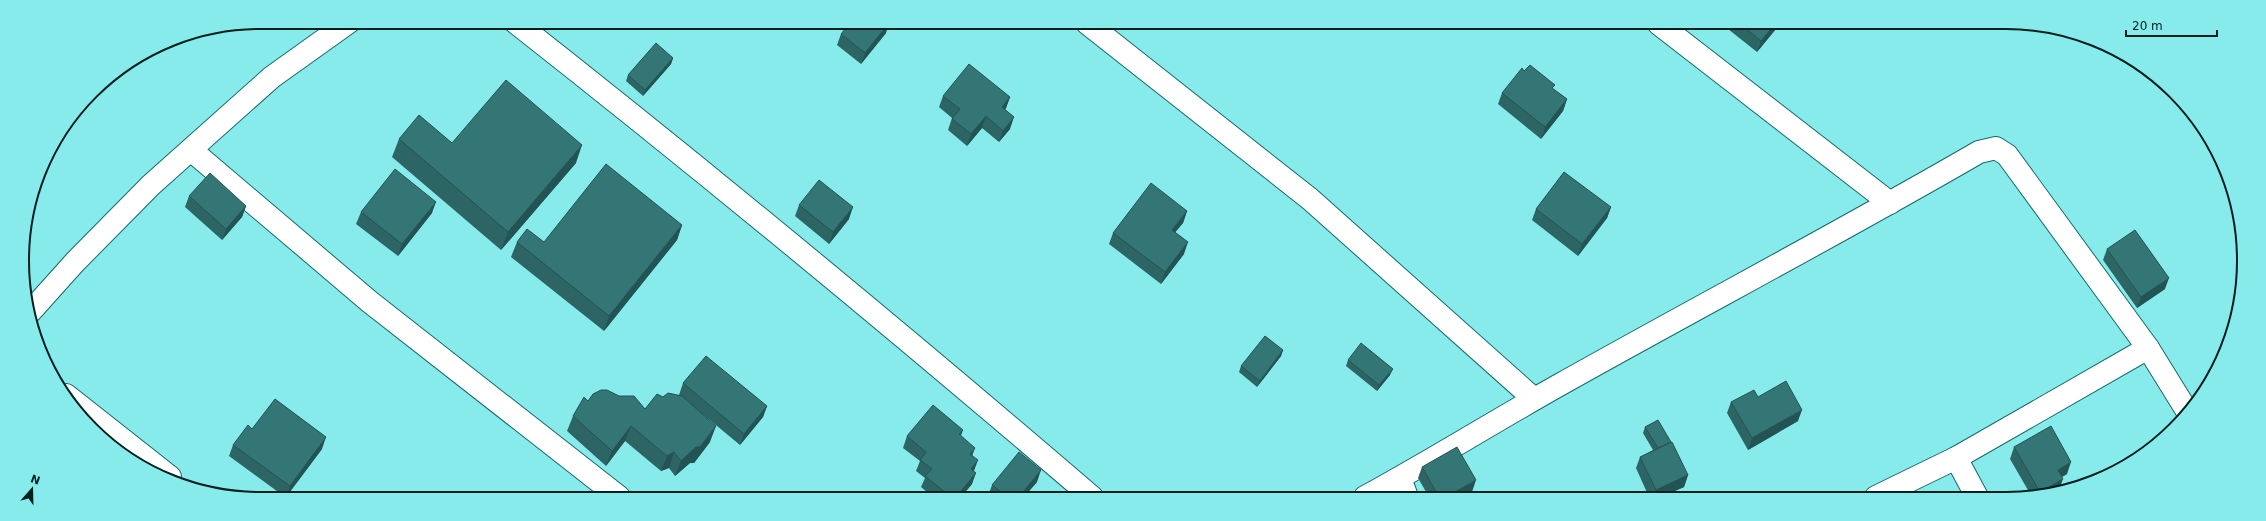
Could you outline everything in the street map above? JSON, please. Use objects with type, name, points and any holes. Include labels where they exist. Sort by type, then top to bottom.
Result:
[{"type":"street","points":[[34,308],[74,262],[151,186],[272,77],[339,29]]},
{"type":"street","points":[[524,29],[671,145],[887,322],[1086,492]]},
{"type":"street","points":[[1095,29],[1310,199],[1534,399]]},
{"type":"street","points":[[1665,29],[1890,204]]},
{"type":"street","points":[[1386,492],[1403,488],[1534,399],[1805,248],[1890,204],[1979,152],[1996,148],[2007,155],[2148,348],[2185,407]]},
{"type":"street","points":[[191,150],[370,302],[613,492]]},
{"type":"street","points":[[1886,492],[1956,458],[2148,348]]},
{"type":"street","points":[[82,408],[159,469]]},
{"type":"street","points":[[1956,458],[1974,492]]},
{"type":"building","points":[[845,29],[884,29],[865,53],[841,34]]},
{"type":"building","points":[[1746,29],[1771,29],[1761,41]]},
{"type":"building","points":[[656,43],[673,58],[645,90],[628,75]]},
{"type":"building","points":[[969,64],[1010,97],[1002,107],[1014,117],[1003,131],[986,116],[971,134],[952,119],[960,109],[943,96]]},
{"type":"building","points":[[1530,65],[1555,85],[1552,88],[1567,99],[1545,127],[1502,93],[1522,68],[1524,71]]},
{"type":"building","points":[[506,80],[582,145],[508,232],[399,139],[419,115],[452,143]]},
{"type":"building","points":[[606,164],[682,225],[609,316],[517,242],[527,229],[544,242]]},
{"type":"building","points":[[395,169],[436,202],[402,244],[361,212]]},
{"type":"building","points":[[1564,172],[1611,207],[1582,244],[1536,209]]},
{"type":"building","points":[[210,173],[246,206],[226,229],[189,196]]},
{"type":"building","points":[[819,180],[853,207],[833,232],[799,205]]},
{"type":"building","points":[[1151,183],[1187,211],[1172,230],[1188,242],[1165,272],[1113,233]]},
{"type":"building","points":[[2135,230],[2169,278],[2141,297],[2107,249]]},
{"type":"building","points":[[1265,336],[1283,350],[1260,381],[1241,366]]},
{"type":"building","points":[[1361,343],[1393,369],[1379,385],[1348,360]]},
{"type":"building","points":[[706,356],[767,406],[744,434],[683,383]]},
{"type":"building","points":[[1786,381],[1802,410],[1752,438],[1731,402],[1754,390],[1758,397]]},
{"type":"building","points":[[601,390],[607,390],[619,396],[634,396],[645,409],[657,394],[663,397],[668,393],[682,396],[716,426],[700,447],[696,447],[681,461],[674,452],[667,456],[631,426],[612,451],[573,416],[584,397],[588,401],[593,394]]},
{"type":"building","points":[[275,399],[326,437],[290,486],[233,445],[248,425],[252,429]]},
{"type":"building","points":[[933,405],[963,430],[959,434],[975,448],[970,454],[978,460],[971,469],[976,473],[960,492],[945,492],[925,476],[932,469],[920,460],[926,452],[907,436]]},
{"type":"building","points":[[1658,420],[1671,442],[1658,448],[1645,427]]},
{"type":"building","points":[[2051,426],[2071,462],[2058,470],[2063,479],[2046,489],[2039,490],[2014,447]]},
{"type":"building","points":[[1672,442],[1688,475],[1656,490],[1640,457]]},
{"type":"building","points":[[1457,447],[1476,480],[1455,492],[1436,492],[1422,467]]},
{"type":"building","points":[[1019,452],[1041,470],[1023,492],[1001,492],[992,485]]}]
